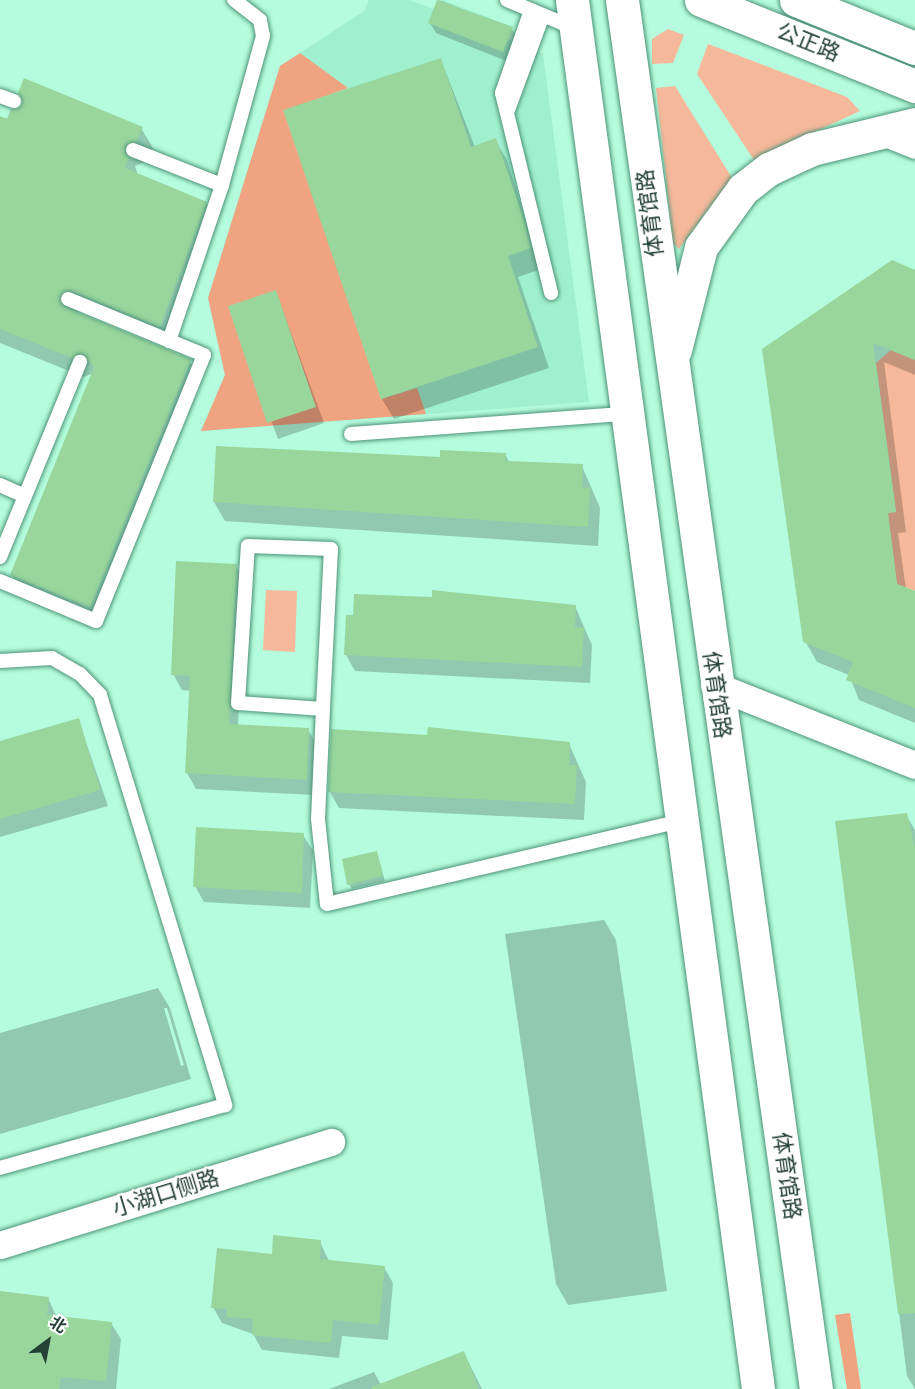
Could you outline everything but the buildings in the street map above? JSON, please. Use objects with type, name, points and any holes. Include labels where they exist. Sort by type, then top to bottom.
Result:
[{"type":"main road","name":"体育馆路","points":[[622,0],[669,366],[816,1389]]},
{"type":"main road","name":"公正路","points":[[700,0],[915,86]]},
{"type":"main road","name":"公正路","points":[[796,0],[915,48]]},
{"type":"main road","points":[[573,14],[625,414],[758,1389]]},
{"type":"main road","points":[[669,366],[683,332],[692,271],[726,206],[752,181],[790,158],[881,131],[915,124]]},
{"type":"street","points":[[881,131],[915,145]]},
{"type":"street","points":[[714,685],[915,765]]},
{"type":"street","name":"小湖口侧路","points":[[0,1245],[331,1142]]},
{"type":"lane","points":[[169,341],[222,185],[263,36],[252,10],[234,0]]},
{"type":"lane","points":[[507,0],[537,12],[573,14]]},
{"type":"lane","points":[[537,12],[502,86],[551,293]]},
{"type":"lane","points":[[0,96],[14,101]]},
{"type":"lane","points":[[133,150],[222,185]]},
{"type":"lane","points":[[0,581],[96,621],[204,355],[99,316],[68,299]]},
{"type":"lane","points":[[0,557],[80,362]]},
{"type":"lane","points":[[351,434],[625,414]]},
{"type":"lane","points":[[0,485],[25,496]]},
{"type":"lane","points":[[323,709],[238,703],[248,546],[331,549],[318,819],[327,904],[681,821]]},
{"type":"lane","points":[[0,662],[52,658],[80,674],[100,695],[225,1105],[0,1168]]},
{"type":"shaded area","points":[[369,0],[410,0],[433,9],[443,0],[513,27],[508,39],[543,54],[589,402],[201,431],[225,375],[208,298],[280,66],[364,11]]},
{"type":"shaded area","points":[[668,29],[684,35],[673,63],[652,64],[652,39]]},
{"type":"shaded area","points":[[708,44],[847,97],[860,111],[754,160],[697,74]]},
{"type":"shaded area","points":[[300,53],[348,88],[284,111],[381,399],[417,388],[426,414],[201,431],[225,375],[208,298],[280,66]]},
{"type":"shaded area","points":[[675,86],[732,178],[679,249],[673,243],[656,88]]},
{"type":"shaded area","points":[[891,350],[915,360],[915,591],[897,584],[888,513],[896,511],[876,363]]},
{"type":"shaded area","points":[[266,590],[297,591],[295,652],[263,650]]},
{"type":"shaded area","points":[[850,1313],[861,1389],[847,1389],[835,1315]]}]
